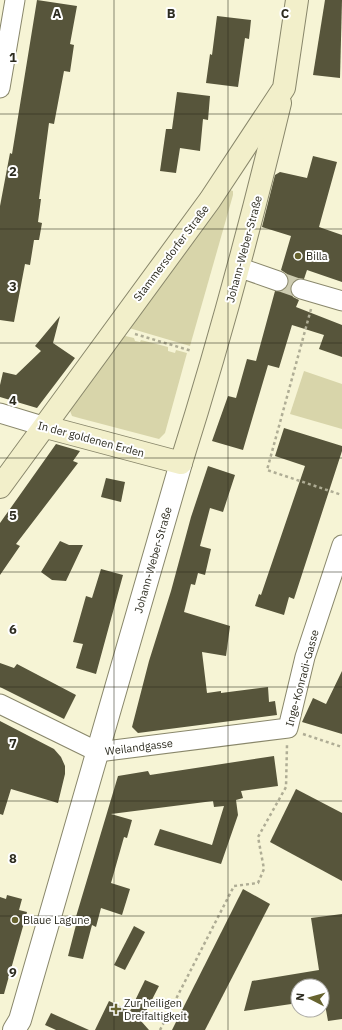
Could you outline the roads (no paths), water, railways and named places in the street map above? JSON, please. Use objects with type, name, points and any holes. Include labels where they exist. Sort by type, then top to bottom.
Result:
[{"type":"main road","name":"Stammersdorfer Straße","points":[[0,487],[46,427],[115,328],[210,200],[284,88],[297,0]]},
{"type":"main road","name":"Johann-Weber-Straße","points":[[181,463],[214,358],[284,88]]},
{"type":"main road","name":"In der goldenen Erden","points":[[46,427],[181,463]]},
{"type":"street","points":[[0,88],[15,0]]},
{"type":"street","points":[[238,267],[278,281]]},
{"type":"street","points":[[308,291],[342,301]]},
{"type":"street","name":"In der goldenen Erden","points":[[0,413],[46,427]]},
{"type":"street","name":"Johann-Weber-Straße","points":[[14,1030],[20,1020],[181,463]]},
{"type":"street","name":"Inge-Konradi-Gasse","points":[[288,728],[306,657],[342,545]]},
{"type":"street","name":"Weilandgasse","points":[[0,704],[98,752],[288,728]]},
{"type":"tunnel","points":[[278,281],[301,289]]},
{"type":"place","name":"Billa","points":[[298,256]]},
{"type":"place","name":"Blaue Lagune","points":[[15,920]]},
{"type":"place","name":"Zur heiligen Dreifaltigkeit","points":[[116,1009]]}]
